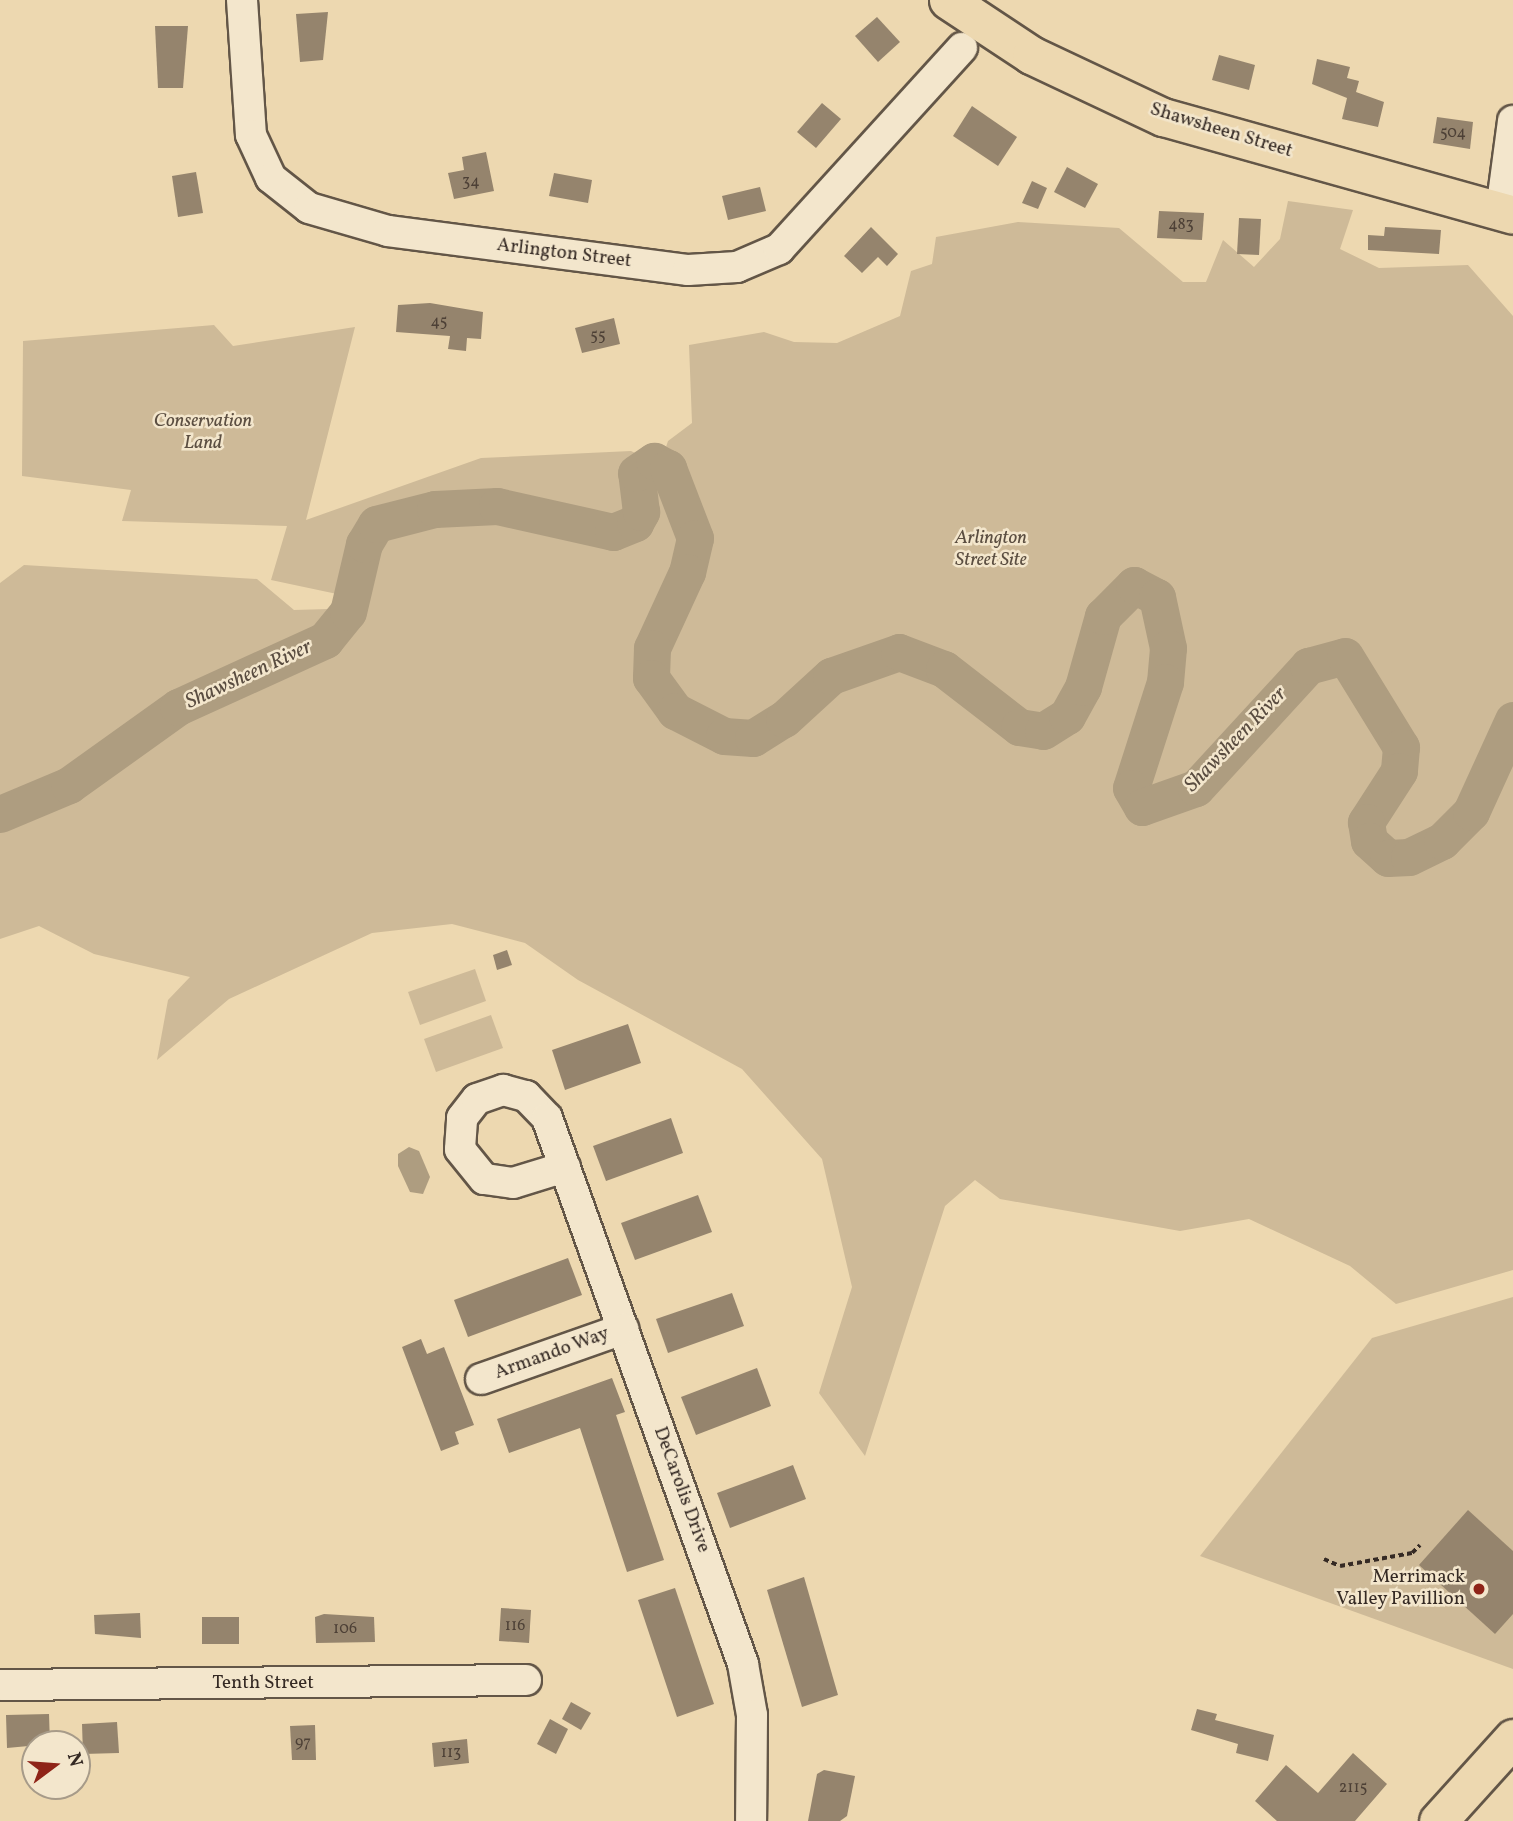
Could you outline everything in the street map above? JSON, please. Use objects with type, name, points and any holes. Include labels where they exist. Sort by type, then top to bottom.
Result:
[{"type":"main road","name":"Shawsheen Street","points":[[948,0],[1031,55],[1163,117],[1507,213]]},
{"type":"main road","points":[[1438,1821],[1513,1738]]},
{"type":"street","name":"Arlington Street","points":[[242,0],[251,135],[271,178],[309,208],[388,231],[688,270],[737,268],[779,248],[962,48]]},
{"type":"street","points":[[1507,213],[1513,121]]},
{"type":"street","name":"DeCarolis Drive","points":[[565,1167],[748,1680],[751,1821]]},
{"type":"street","name":"Armando Way","points":[[481,1379],[622,1329]]},
{"type":"street","name":"Tenth Street","points":[[0,1685],[526,1680]]},
{"type":"path","points":[[1324,1559],[1340,1566],[1412,1553],[1420,1545]]},
{"type":"green space","points":[[1288,201],[1353,210],[1340,249],[1379,268],[1468,265],[1513,316],[1513,1270],[1396,1304],[1350,1266],[1249,1219],[1180,1231],[1000,1199],[975,1180],[945,1206],[865,1456],[819,1393],[852,1287],[822,1159],[742,1069],[578,980],[525,943],[452,924],[372,933],[229,999],[157,1060],[168,1000],[190,977],[94,954],[39,926],[0,939],[0,583],[24,565],[257,579],[294,610],[329,609],[337,594],[271,580],[287,526],[122,521],[131,490],[22,476],[23,341],[214,325],[233,346],[355,327],[306,520],[481,458],[631,451],[660,465],[668,441],[692,423],[689,345],[764,332],[794,342],[837,343],[900,316],[911,271],[932,264],[936,237],[1018,222],[1119,228],[1183,282],[1206,282],[1223,240],[1254,267],[1280,239]]},
{"type":"green space","points":[[475,969],[486,1001],[420,1025],[408,992]]},
{"type":"green space","points":[[491,1015],[503,1048],[436,1072],[424,1039]]},
{"type":"green space","points":[[1513,1297],[1513,1669],[1200,1556],[1372,1338]]},
{"type":"shaded area","points":[[409,1147],[419,1151],[430,1177],[423,1194],[410,1192],[398,1166],[398,1154]]},
{"type":"building","points":[[328,12],[323,60],[300,62],[296,14]]},
{"type":"building","points":[[877,17],[900,42],[878,62],[855,36]]},
{"type":"building","points":[[155,26],[188,26],[183,88],[158,88]]},
{"type":"building","points":[[1219,55],[1255,65],[1249,90],[1212,80]]},
{"type":"building","points":[[1317,59],[1350,67],[1347,78],[1359,81],[1356,92],[1384,102],[1378,127],[1342,119],[1347,98],[1312,84]]},
{"type":"building","points":[[822,103],[841,119],[816,148],[797,132]]},
{"type":"building","points":[[972,106],[1017,137],[998,166],[953,136]]},
{"type":"building","points":[[1437,117],[1473,122],[1470,149],[1433,143]]},
{"type":"building","points":[[486,152],[494,191],[454,199],[448,173],[464,170],[462,157]]},
{"type":"building","points":[[1067,167],[1098,184],[1085,208],[1054,192]]},
{"type":"building","points":[[196,172],[203,213],[178,217],[172,176]]},
{"type":"building","points":[[554,173],[592,180],[588,203],[549,196]]},
{"type":"building","points":[[1032,181],[1047,188],[1038,209],[1022,203]]},
{"type":"building","points":[[760,187],[766,211],[728,220],[722,196]]},
{"type":"building","points":[[1159,211],[1204,213],[1202,240],[1157,238]]},
{"type":"building","points":[[1239,218],[1261,219],[1259,255],[1237,254]]},
{"type":"building","points":[[871,227],[898,254],[887,266],[878,257],[862,273],[844,256]]},
{"type":"building","points":[[1385,227],[1441,230],[1439,254],[1368,250],[1368,235],[1384,236]]},
{"type":"building","points":[[430,303],[483,312],[481,339],[467,338],[466,351],[448,349],[450,336],[396,332],[398,305]]},
{"type":"building","points":[[614,318],[620,344],[582,353],[575,328]]},
{"type":"building","points":[[507,950],[512,965],[497,970],[493,955]]},
{"type":"building","points":[[628,1024],[641,1063],[565,1090],[552,1050]]},
{"type":"building","points":[[671,1118],[683,1153],[606,1181],[593,1146]]},
{"type":"building","points":[[698,1195],[712,1232],[635,1260],[621,1223]]},
{"type":"building","points":[[568,1258],[582,1295],[468,1337],[454,1300]]},
{"type":"building","points":[[732,1293],[744,1326],[668,1353],[656,1319]]},
{"type":"building","points":[[421,1339],[427,1354],[444,1347],[474,1425],[455,1432],[459,1444],[441,1451],[402,1347]]},
{"type":"building","points":[[757,1368],[771,1406],[696,1435],[681,1397]]},
{"type":"building","points":[[612,1378],[625,1412],[616,1415],[664,1560],[627,1572],[580,1428],[509,1453],[497,1419]]},
{"type":"building","points":[[793,1465],[806,1499],[730,1528],[717,1493]]},
{"type":"building","name":"Merrimack Valley Pavillion","points":[[1468,1510],[1513,1551],[1513,1614],[1495,1634],[1419,1565]]},
{"type":"building","points":[[804,1577],[838,1695],[802,1707],[767,1590]]},
{"type":"building","points":[[675,1588],[714,1704],[677,1717],[638,1600]]},
{"type":"building","points":[[501,1608],[531,1610],[529,1643],[499,1641]]},
{"type":"building","points":[[140,1613],[141,1638],[95,1634],[94,1615]]},
{"type":"building","points":[[324,1614],[374,1617],[375,1642],[316,1643],[315,1617]]},
{"type":"building","points":[[202,1617],[239,1617],[239,1644],[202,1644]]},
{"type":"building","points":[[571,1702],[591,1713],[581,1730],[562,1719]]},
{"type":"building","points":[[1197,1709],[1217,1714],[1215,1720],[1274,1735],[1268,1761],[1236,1753],[1238,1744],[1191,1730]]},
{"type":"building","points":[[49,1714],[50,1730],[21,1730],[21,1747],[7,1748],[6,1715]]},
{"type":"building","points":[[550,1719],[568,1729],[556,1754],[537,1744]]},
{"type":"building","points":[[117,1722],[119,1753],[91,1754],[91,1730],[82,1730],[82,1724]]},
{"type":"building","points":[[315,1725],[316,1760],[292,1760],[290,1726]]},
{"type":"building","points":[[467,1739],[469,1763],[434,1767],[432,1743]]},
{"type":"building","points":[[1353,1753],[1387,1784],[1355,1821],[1277,1821],[1255,1801],[1286,1765],[1318,1793]]},
{"type":"building","points":[[824,1770],[855,1776],[847,1816],[840,1821],[808,1821],[817,1774]]},
{"type":"waterway","name":"Shawsheen River","points":[[0,814],[69,785],[178,707],[325,640],[348,612],[364,544],[376,524],[435,509],[497,506],[613,532],[635,523],[641,512],[636,473],[654,461],[668,468],[695,538],[687,572],[652,648],[651,678],[675,711],[724,736],[753,738],[784,719],[831,676],[899,652],[944,669],[1019,727],[1043,731],[1067,716],[1083,687],[1103,616],[1134,585],[1157,597],[1168,648],[1165,682],[1131,788],[1142,807],[1196,788],[1308,666],[1345,656],[1401,747],[1399,771],[1366,822],[1369,841],[1388,858],[1409,857],[1442,841],[1471,812],[1513,720]]},
{"type":"place","name":"Merrimack Valley Pavillion","points":[[1479,1589]]},
{"type":"park label","name":"Conservation Land","points":[[203,433]]},
{"type":"park label","name":"Arlington Street Site","points":[[991,550]]}]
